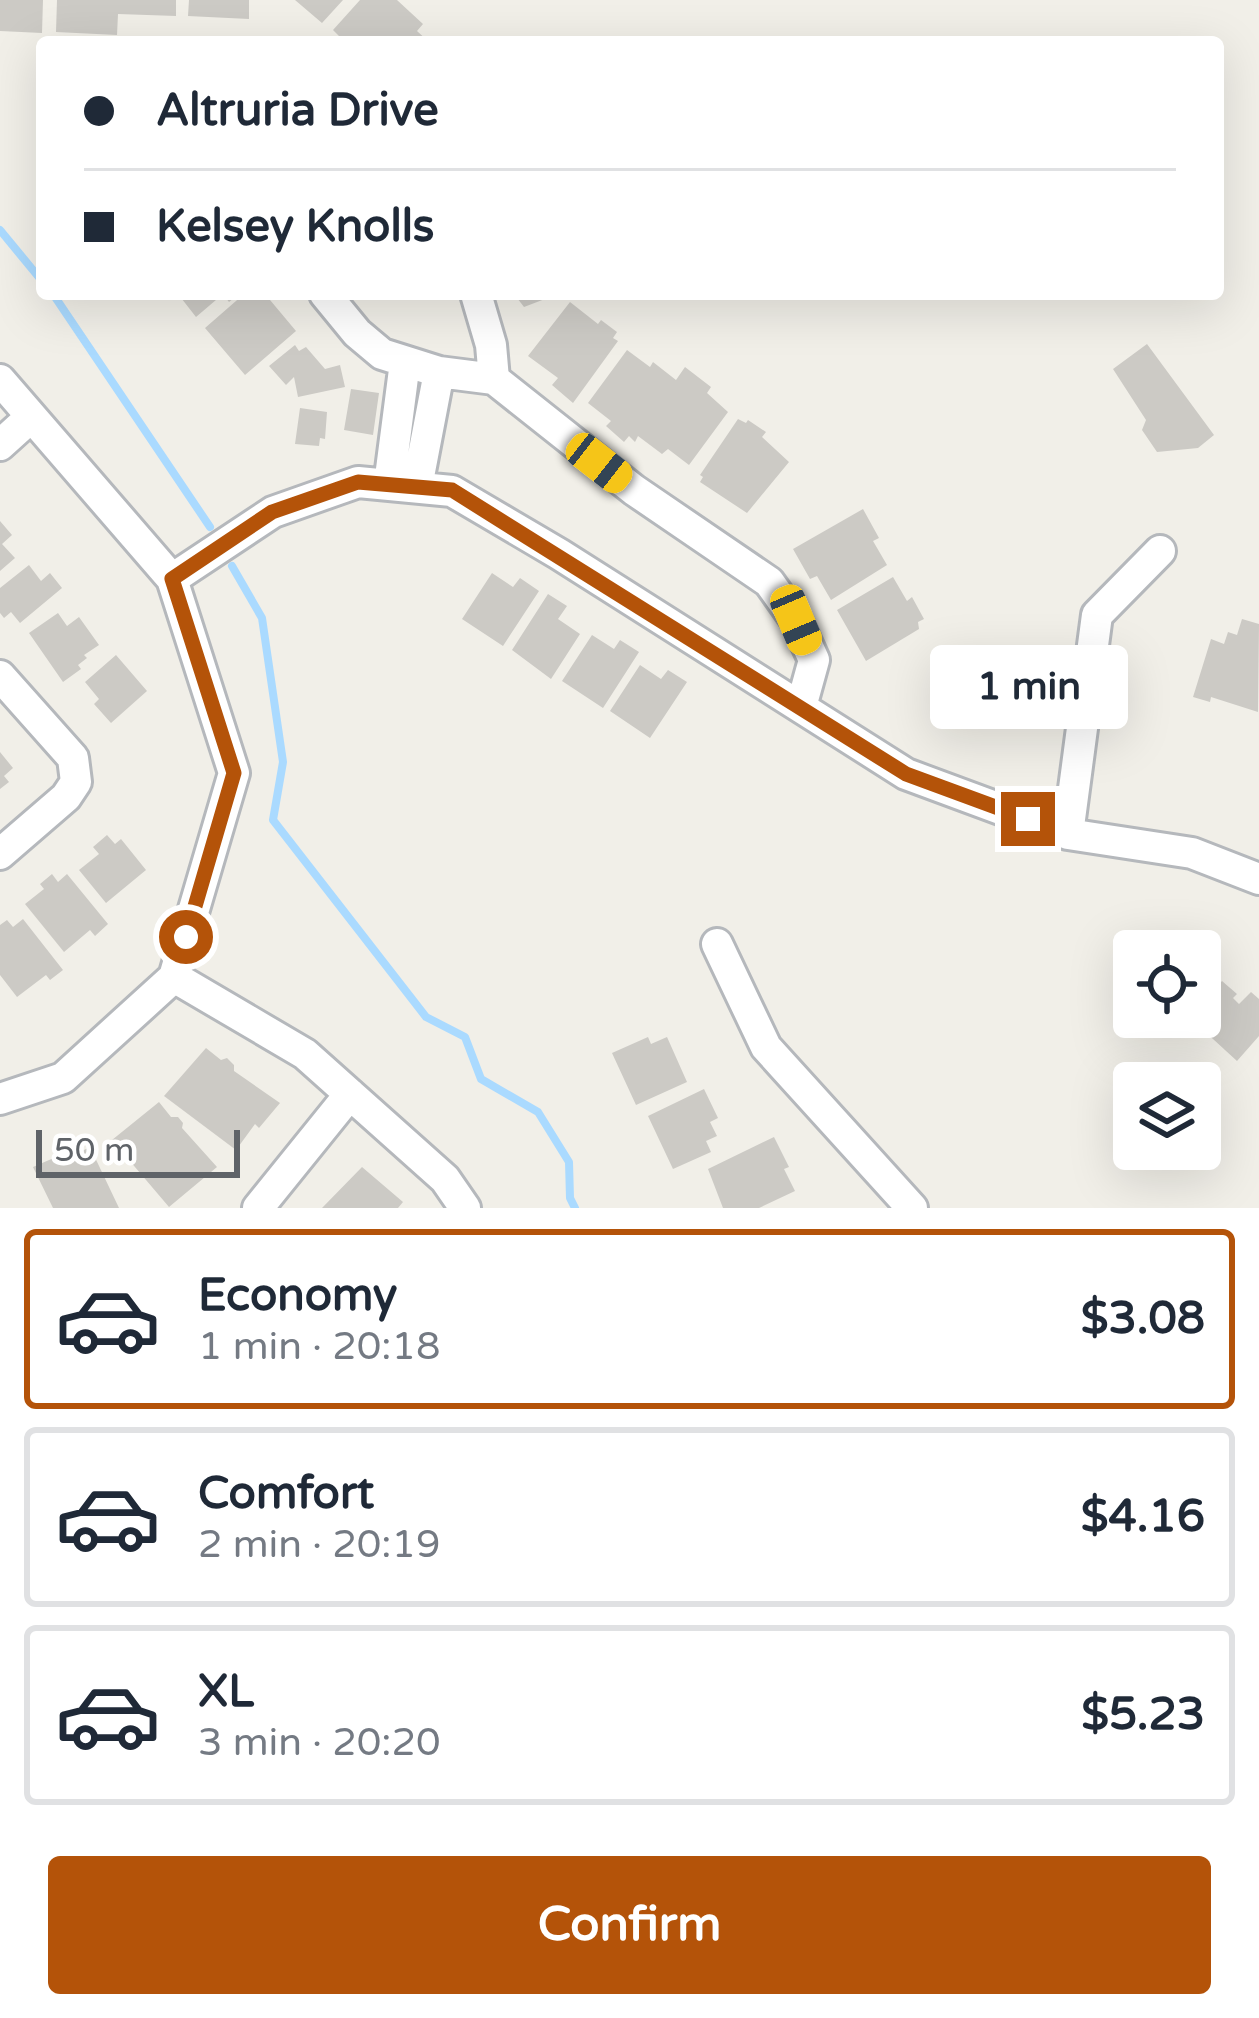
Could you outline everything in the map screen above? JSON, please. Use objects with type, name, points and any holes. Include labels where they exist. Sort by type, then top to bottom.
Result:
[{"type":"street","points":[[330,300],[356,333],[382,354],[439,373],[494,379],[634,490],[769,581],[796,620],[814,660],[801,707]]},
{"type":"street","points":[[478,300],[494,379]]},
{"type":"street","points":[[403,486],[405,362]]},
{"type":"street","points":[[403,486],[439,373]]},
{"type":"street","points":[[0,380],[172,579],[234,773],[174,977],[63,1078],[0,1099]]},
{"type":"street","points":[[0,446],[32,418]]},
{"type":"street","points":[[172,579],[272,512],[358,482],[452,490],[906,774],[1068,834],[1192,853],[1259,879]]},
{"type":"street","points":[[1068,834],[1097,615],[1160,550]]},
{"type":"street","points":[[0,676],[73,758],[76,782],[66,797],[0,854]]},
{"type":"street","points":[[717,944],[766,1048],[913,1208]]},
{"type":"street","points":[[174,977],[305,1054],[445,1179],[465,1208]]},
{"type":"street","points":[[258,1208],[350,1094]]},
{"type":"building","points":[[0,0],[43,0],[42,33],[0,31]]},
{"type":"building","points":[[57,0],[176,0],[176,16],[118,14],[117,35],[56,32]]},
{"type":"building","points":[[189,0],[249,0],[249,19],[188,16]]},
{"type":"building","points":[[295,0],[343,0],[322,23]]},
{"type":"building","points":[[360,0],[397,0],[423,24],[417,31],[422,36],[339,36],[333,30]]},
{"type":"building","points":[[183,300],[216,300],[196,317]]},
{"type":"building","points":[[237,300],[270,300],[296,331],[245,375],[205,328]]},
{"type":"building","points":[[570,302],[617,332],[613,338],[618,341],[573,403],[552,385],[558,378],[528,356]]},
{"type":"building","points":[[1147,344],[1214,435],[1198,448],[1157,452],[1142,430],[1146,420],[1113,369]]},
{"type":"building","points":[[295,345],[299,351],[306,347],[325,369],[340,365],[345,387],[298,397],[294,377],[286,385],[269,366]]},
{"type":"building","points":[[627,350],[676,380],[685,367],[711,387],[707,393],[728,412],[689,465],[668,449],[662,454],[638,436],[635,442],[629,436],[624,442],[606,426],[611,421],[588,403]]},
{"type":"building","points":[[351,389],[379,393],[373,435],[344,430]]},
{"type":"building","points":[[300,408],[327,412],[325,439],[320,438],[319,446],[295,444]]},
{"type":"building","points":[[738,419],[766,432],[762,437],[789,462],[747,513],[700,482],[700,475]]},
{"type":"building","points":[[863,509],[887,565],[831,600],[817,576],[810,579],[793,549]]},
{"type":"building","points":[[0,521],[12,535],[2,544],[15,558],[0,571]]},
{"type":"building","points":[[29,565],[41,581],[50,573],[62,588],[20,623],[11,612],[4,618],[0,613],[0,588]]},
{"type":"building","points":[[492,573],[513,587],[520,578],[539,591],[503,646],[462,619]]},
{"type":"building","points":[[893,577],[924,619],[918,622],[919,629],[866,661],[837,610]]},
{"type":"building","points":[[548,594],[567,606],[558,619],[580,634],[551,679],[512,650]]},
{"type":"building","points":[[58,613],[67,626],[79,617],[99,645],[84,655],[87,658],[78,665],[81,669],[63,682],[29,633]]},
{"type":"building","points":[[1242,619],[1259,624],[1258,712],[1211,697],[1210,702],[1193,697],[1211,639],[1224,644],[1228,632],[1237,635]]},
{"type":"building","points":[[592,635],[614,649],[620,640],[639,652],[603,708],[562,681]]},
{"type":"building","points":[[116,655],[147,691],[111,723],[94,704],[99,699],[85,682]]},
{"type":"building","points":[[640,665],[661,679],[668,670],[687,682],[650,738],[610,711]]},
{"type":"building","points":[[0,752],[13,768],[4,776],[9,782],[0,789]]},
{"type":"building","points":[[107,835],[115,844],[121,839],[146,870],[106,903],[79,870],[99,854],[93,847]]},
{"type":"building","points":[[52,874],[58,882],[67,874],[108,924],[95,936],[90,930],[64,952],[25,904],[44,889],[40,884]]},
{"type":"building","points":[[23,919],[63,970],[50,980],[46,975],[17,997],[0,975],[0,925],[7,920],[13,927]]},
{"type":"building","points":[[1221,982],[1237,994],[1233,998],[1239,1004],[1251,992],[1259,999],[1259,1036],[1237,1061],[1212,1038],[1221,1038]]},
{"type":"building","points":[[648,1037],[651,1044],[667,1037],[687,1082],[636,1105],[612,1053]]},
{"type":"building","points":[[206,1048],[221,1060],[227,1058],[234,1071],[280,1103],[259,1128],[255,1124],[236,1150],[164,1096]]},
{"type":"building","points":[[704,1089],[718,1118],[710,1122],[717,1136],[706,1141],[711,1152],[673,1169],[648,1116]]},
{"type":"building","points":[[159,1102],[171,1117],[178,1117],[182,1128],[217,1167],[169,1207],[112,1140]]},
{"type":"building","points":[[774,1137],[795,1191],[759,1208],[723,1208],[708,1169]]},
{"type":"building","points":[[90,1147],[119,1208],[53,1208],[33,1167],[56,1157],[58,1163]]},
{"type":"building","points":[[362,1167],[403,1202],[398,1208],[322,1208]]},
{"type":"waterway","points":[[0,230],[36,274]]},
{"type":"waterway","points":[[57,300],[210,527]]},
{"type":"waterway","points":[[232,566],[262,618],[283,762],[273,820],[426,1017],[465,1037],[481,1079],[538,1112],[569,1162],[570,1198],[575,1208]]},
{"type":"route","points":[[186,937],[234,773],[172,579],[272,512],[358,482],[452,490],[906,774],[1028,819]]}]
